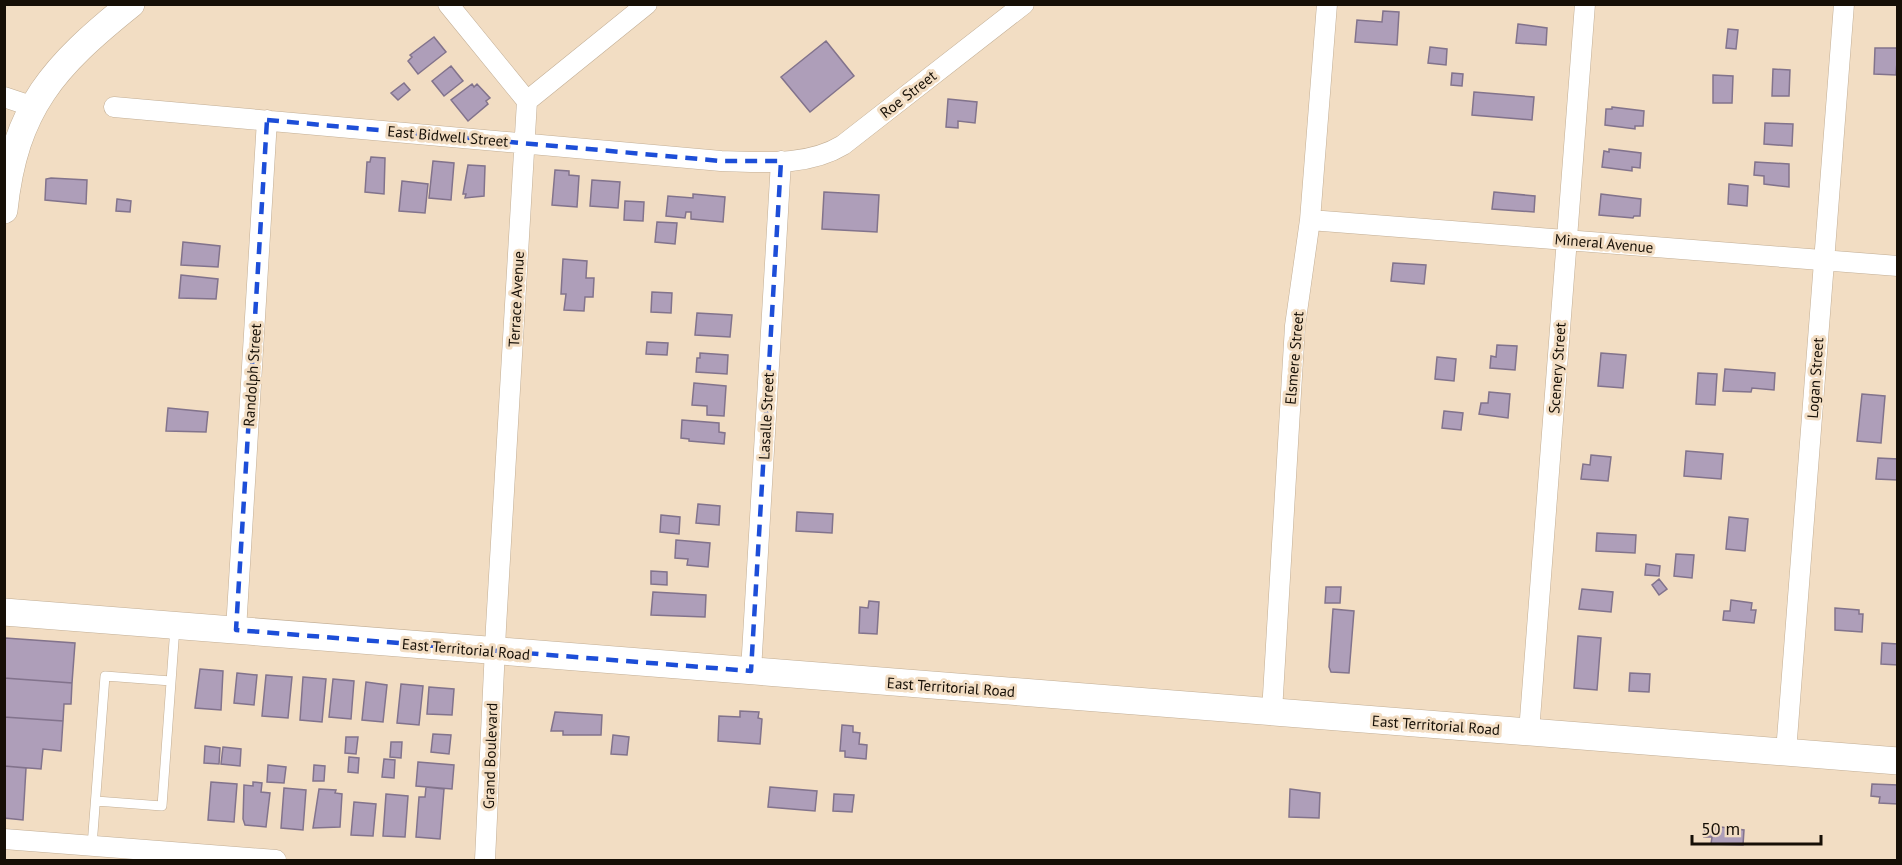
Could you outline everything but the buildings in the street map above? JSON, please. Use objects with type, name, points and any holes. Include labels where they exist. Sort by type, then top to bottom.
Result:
[{"type":"street","points":[[448,4],[528,101],[647,4]]},
{"type":"street","name":"Roe Street","points":[[781,161],[822,156],[843,145],[1024,4]]},
{"type":"street","name":"Elsmere Street","points":[[1272,712],[1295,327],[1310,220],[1327,4]]},
{"type":"street","name":"Scenery Street","points":[[1529,732],[1585,4]]},
{"type":"street","name":"Logan Street","points":[[1786,752],[1844,4]]},
{"type":"street","points":[[4,210],[17,147],[33,107],[45,86],[72,53],[126,6]]},
{"type":"street","points":[[4,97],[33,107]]},
{"type":"street","name":"Terrace Avenue","points":[[495,651],[528,101]]},
{"type":"street","name":"East Bidwell Street","points":[[114,107],[721,161],[781,161]]},
{"type":"street","name":"Randolph Street","points":[[236,630],[267,120]]},
{"type":"street","name":"Lasalle Street","points":[[751,671],[781,161]]},
{"type":"street","name":"Mineral Avenue","points":[[1310,220],[1898,266]]},
{"type":"street","name":"East Territorial Road","points":[[4,612],[1898,761]]},
{"type":"street","name":"Grand Boulevard","points":[[485,861],[495,651]]},
{"type":"street","points":[[4,839],[276,861]]},
{"type":"lane","points":[[96,801],[162,806],[176,626]]},
{"type":"lane","points":[[92,846],[105,676],[171,681]]},
{"type":"highlighted area","points":[[267,120],[721,161],[781,161],[751,671],[236,630]]}]
